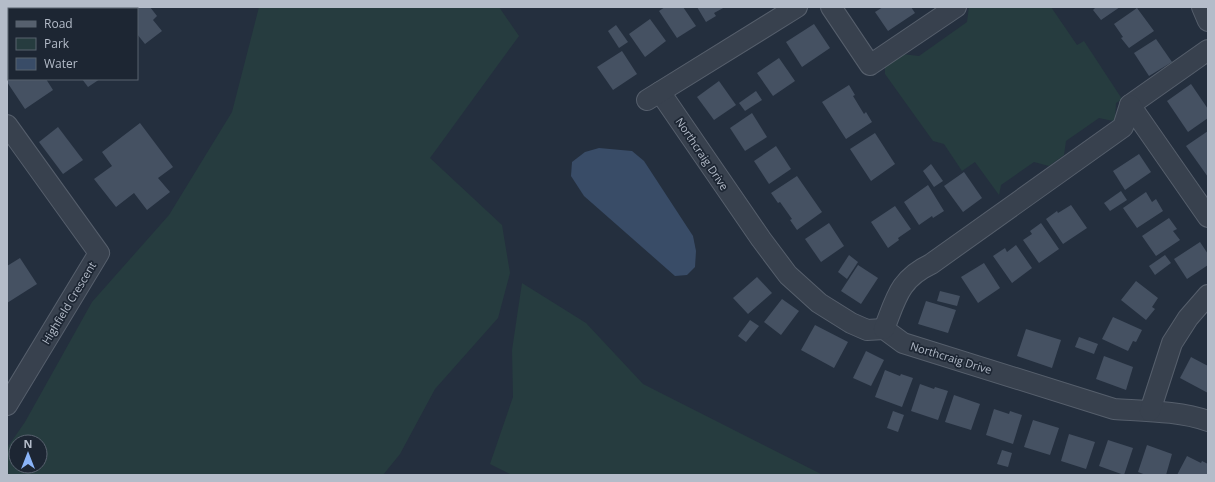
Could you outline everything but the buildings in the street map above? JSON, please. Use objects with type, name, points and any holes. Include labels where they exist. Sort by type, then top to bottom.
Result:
[{"type":"street","name":"Northcraig Drive","points":[[798,7],[653,96],[788,275],[819,303],[851,323],[867,330],[884,329],[903,343],[1114,409],[1150,411],[1196,417],[1208,421]]},
{"type":"street","points":[[831,7],[870,65],[956,7]]},
{"type":"street","points":[[1202,7],[1208,22]]},
{"type":"street","points":[[884,329],[898,294],[907,280],[920,269],[931,264],[1123,127],[1130,105],[1208,50]]},
{"type":"street","points":[[1130,105],[1208,217]]},
{"type":"street","name":"Highfield Crescent","points":[[7,125],[99,253],[7,405]]},
{"type":"street","points":[[1150,411],[1172,343],[1188,318],[1208,295]]},
{"type":"green space","points":[[259,7],[499,7],[519,36],[430,158],[502,225],[510,273],[498,318],[435,389],[400,454],[383,475],[7,475],[8,447],[8,474],[48,474],[48,434],[17,434],[25,422],[92,302],[169,215],[232,112]]},
{"type":"green space","points":[[969,7],[1051,7],[1077,45],[1084,41],[1122,99],[1116,103],[1115,120],[1113,121],[1099,118],[1066,141],[1064,155],[1049,166],[1034,162],[1001,185],[999,195],[975,162],[962,171],[944,144],[933,141],[885,74],[885,65],[902,54],[919,56],[967,22]]},
{"type":"green space","points":[[522,283],[586,323],[643,384],[823,475],[512,475],[490,464],[513,397],[512,350]]},
{"type":"water","points":[[599,148],[632,151],[644,161],[693,236],[696,251],[695,267],[687,275],[675,276],[584,196],[571,176],[572,162],[585,152]]}]
